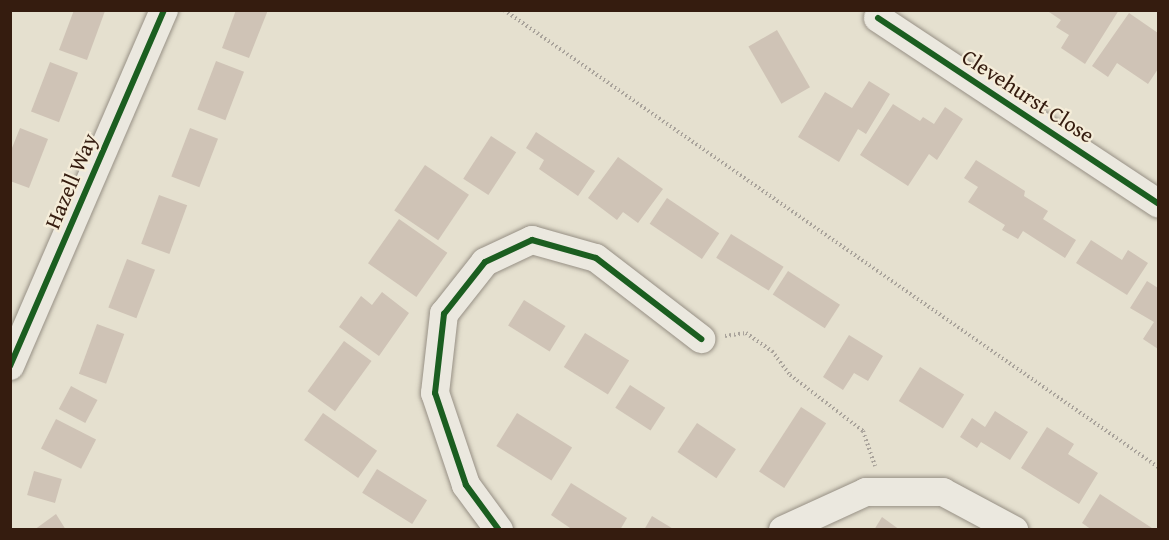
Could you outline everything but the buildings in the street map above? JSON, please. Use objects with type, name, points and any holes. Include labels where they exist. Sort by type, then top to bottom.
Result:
[{"type":"street","name":"Hazell Way","points":[[10,366],[164,10]]},
{"type":"street","name":"Clevehurst Close","points":[[878,18],[1158,203]]},
{"type":"street","points":[[499,530],[466,485],[435,393],[444,314],[485,262],[532,240],[596,258],[701,339]]},
{"type":"street","points":[[783,530],[866,492],[943,492],[1014,530]]},
{"type":"path","points":[[504,10],[1158,467]]},
{"type":"path","points":[[701,339],[746,333],[772,351],[790,375],[863,431],[884,492]]},
{"type":"cycle path","points":[[10,366],[164,10]]},
{"type":"cycle path","points":[[878,18],[1158,203]]},
{"type":"cycle path","points":[[499,530],[466,485],[435,393],[444,314],[485,262],[532,240],[596,258],[701,339]]}]
